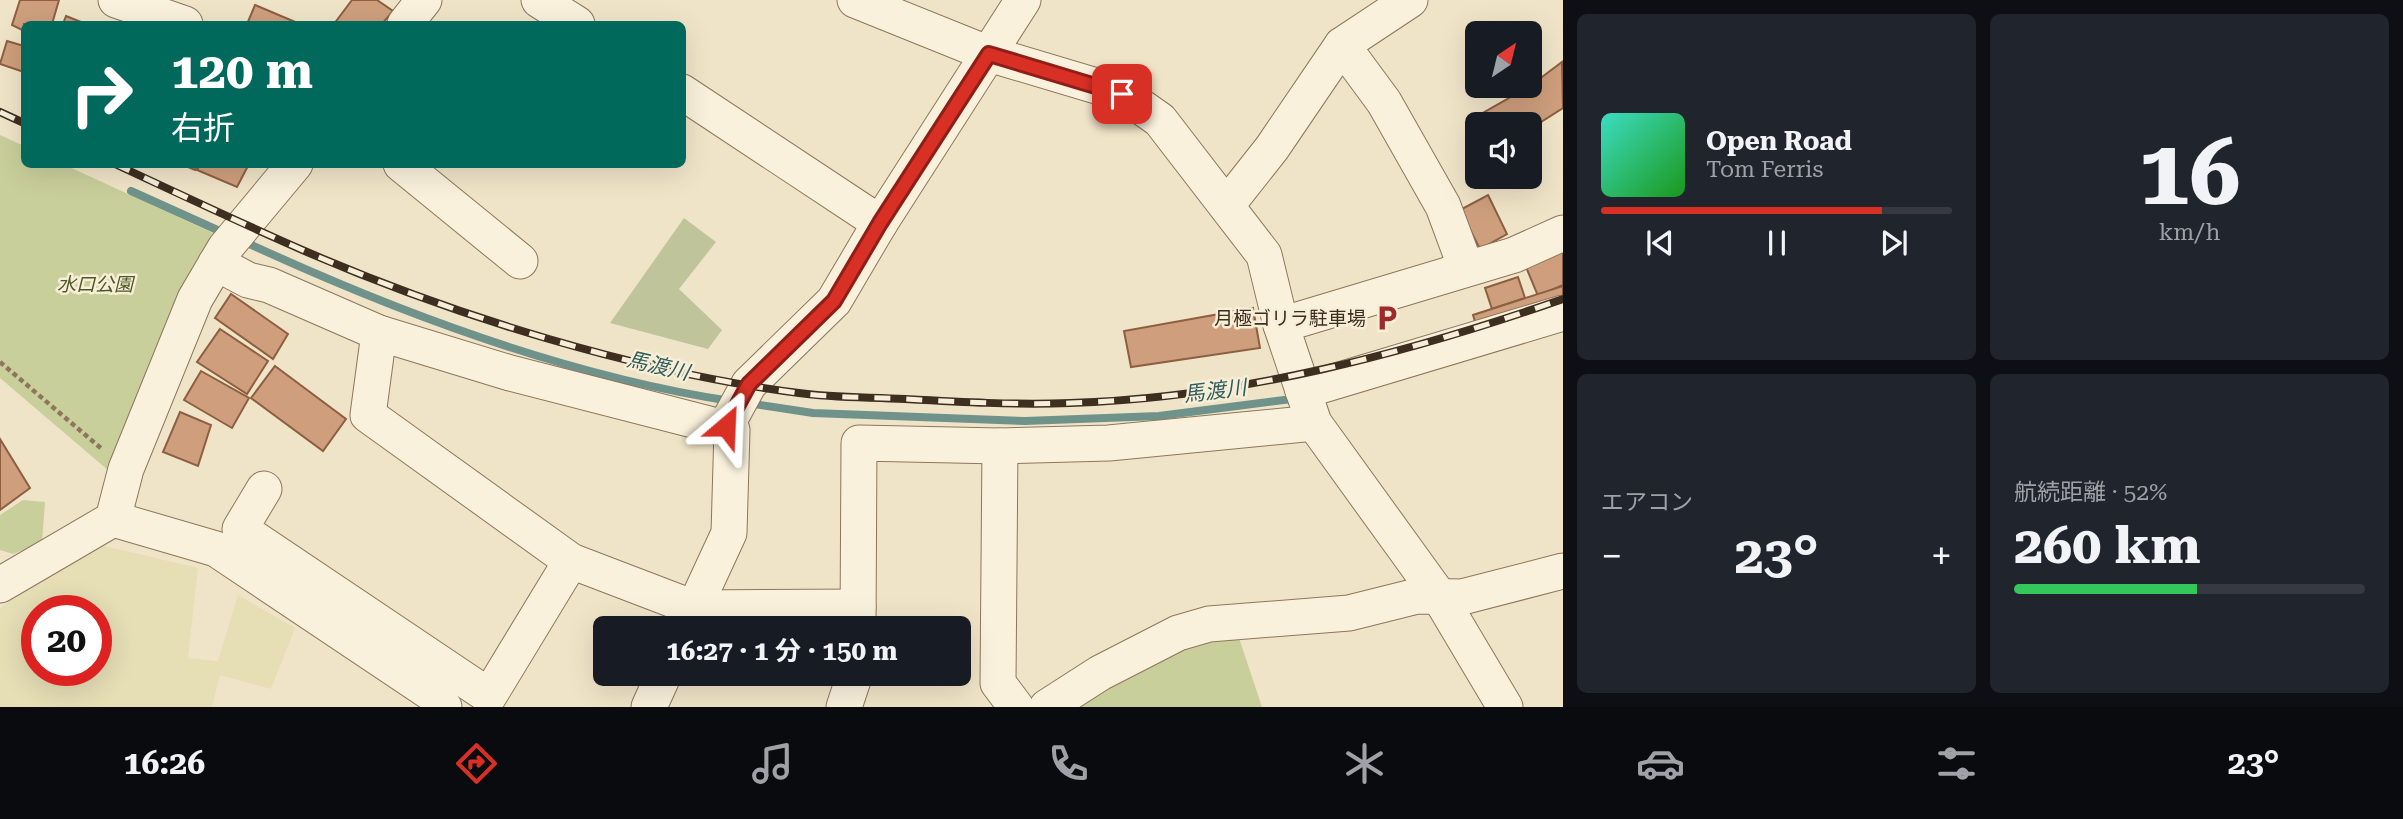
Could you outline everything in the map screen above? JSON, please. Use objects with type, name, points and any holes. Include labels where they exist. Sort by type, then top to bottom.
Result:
[{"type":"street","points":[[116,0],[179,15]]},
{"type":"street","points":[[407,21],[424,0]]},
{"type":"street","points":[[539,0],[572,21]]},
{"type":"street","points":[[855,0],[989,54],[1122,94],[1160,120],[1264,255],[1282,326],[1309,407],[1439,596],[1505,707]]},
{"type":"street","points":[[691,616],[729,533],[733,410],[767,363],[834,301],[880,223],[1023,0]]},
{"type":"street","points":[[1227,205],[1272,148],[1342,45],[1410,0]]},
{"type":"street","points":[[1342,45],[1384,102],[1443,206],[1466,268]]},
{"type":"street","points":[[686,95],[880,223]]},
{"type":"street","points":[[0,585],[113,519],[126,469],[195,299],[226,247],[292,168]]},
{"type":"street","points":[[406,168],[520,261]]},
{"type":"street","points":[[1282,326],[1517,254],[1563,233]]},
{"type":"street","points":[[226,247],[248,280],[269,285],[379,333],[510,373],[733,410]]},
{"type":"street","points":[[859,616],[859,443],[1000,446],[1109,443],[1309,407],[1563,313]]},
{"type":"street","points":[[379,333],[368,415],[570,561],[686,616]]},
{"type":"street","points":[[1000,446],[998,683],[1016,707]]},
{"type":"street","points":[[264,489],[240,529],[489,696],[570,561]]},
{"type":"street","points":[[113,519],[216,548],[444,703]]},
{"type":"street","points":[[1047,707],[1100,673],[1178,633],[1209,624],[1349,613],[1418,596],[1462,597],[1563,571]]},
{"type":"street","points":[[649,707],[659,686]]},
{"type":"street","points":[[844,707],[851,686]]},
{"type":"path","points":[[0,362],[126,469]]},
{"type":"shaded area","points":[[92,543],[198,568],[188,658],[218,661],[238,595],[295,628],[271,689],[220,675],[212,707],[0,707],[0,608]]},
{"type":"green space","name":"水口公園","points":[[0,135],[21,145],[21,168],[72,168],[226,239],[116,477],[0,378]]},
{"type":"green space","points":[[684,218],[716,242],[679,289],[722,330],[708,349],[610,323]]},
{"type":"green space","points":[[23,500],[45,502],[42,543],[13,554],[0,550],[0,515]]},
{"type":"green space","points":[[1237,632],[1262,707],[1064,707],[1123,667]]},
{"type":"building","points":[[20,0],[59,0],[53,21],[21,21],[21,30],[12,25]]},
{"type":"building","points":[[352,0],[377,0],[393,11],[385,21],[336,21]]},
{"type":"building","points":[[255,5],[293,21],[248,21]]},
{"type":"building","points":[[66,16],[78,21],[64,21]]},
{"type":"building","points":[[7,41],[21,45],[21,71],[0,64]]},
{"type":"building","points":[[1562,62],[1563,108],[1542,121],[1542,112],[1484,112],[1509,98],[1542,98],[1542,77]]},
{"type":"building","points":[[198,168],[247,168],[237,187],[197,170]]},
{"type":"building","points":[[1488,195],[1507,234],[1480,249],[1460,210]]},
{"type":"building","points":[[1563,251],[1563,285],[1538,296],[1526,267]]},
{"type":"building","points":[[1518,277],[1525,298],[1492,309],[1485,288]]},
{"type":"building","points":[[1563,286],[1563,296],[1476,325],[1473,315]]},
{"type":"building","points":[[231,294],[288,334],[273,359],[215,318]]},
{"type":"building","points":[[1253,308],[1260,348],[1131,367],[1124,331]]},
{"type":"building","points":[[220,329],[268,361],[247,394],[197,362]]},
{"type":"building","points":[[275,366],[346,419],[323,451],[251,398]]},
{"type":"building","points":[[201,371],[249,398],[232,428],[184,400]]},
{"type":"building","points":[[180,412],[211,425],[198,466],[163,452]]},
{"type":"building","points":[[0,439],[30,488],[0,510]]},
{"type":"waterway","name":"馬渡川","points":[[131,191],[224,233]]},
{"type":"waterway","name":"馬渡川","points":[[243,241],[360,292],[482,338],[606,375],[731,401]]},
{"type":"waterway","name":"馬渡川","points":[[747,403],[813,413],[1025,421],[1159,416],[1292,399]]},
{"type":"railway","points":[[0,112],[21,122]]},
{"type":"railway","points":[[124,168],[307,252],[486,320],[675,371],[812,395],[1049,404],[1196,392],[1320,370],[1382,355],[1563,299]]},
{"type":"place","name":"月極ゴリラ駐車場","points":[[1387,318]]},
{"type":"route","points":[[726,426],[742,393],[767,363],[834,301],[880,223],[989,54],[1122,94]]}]
